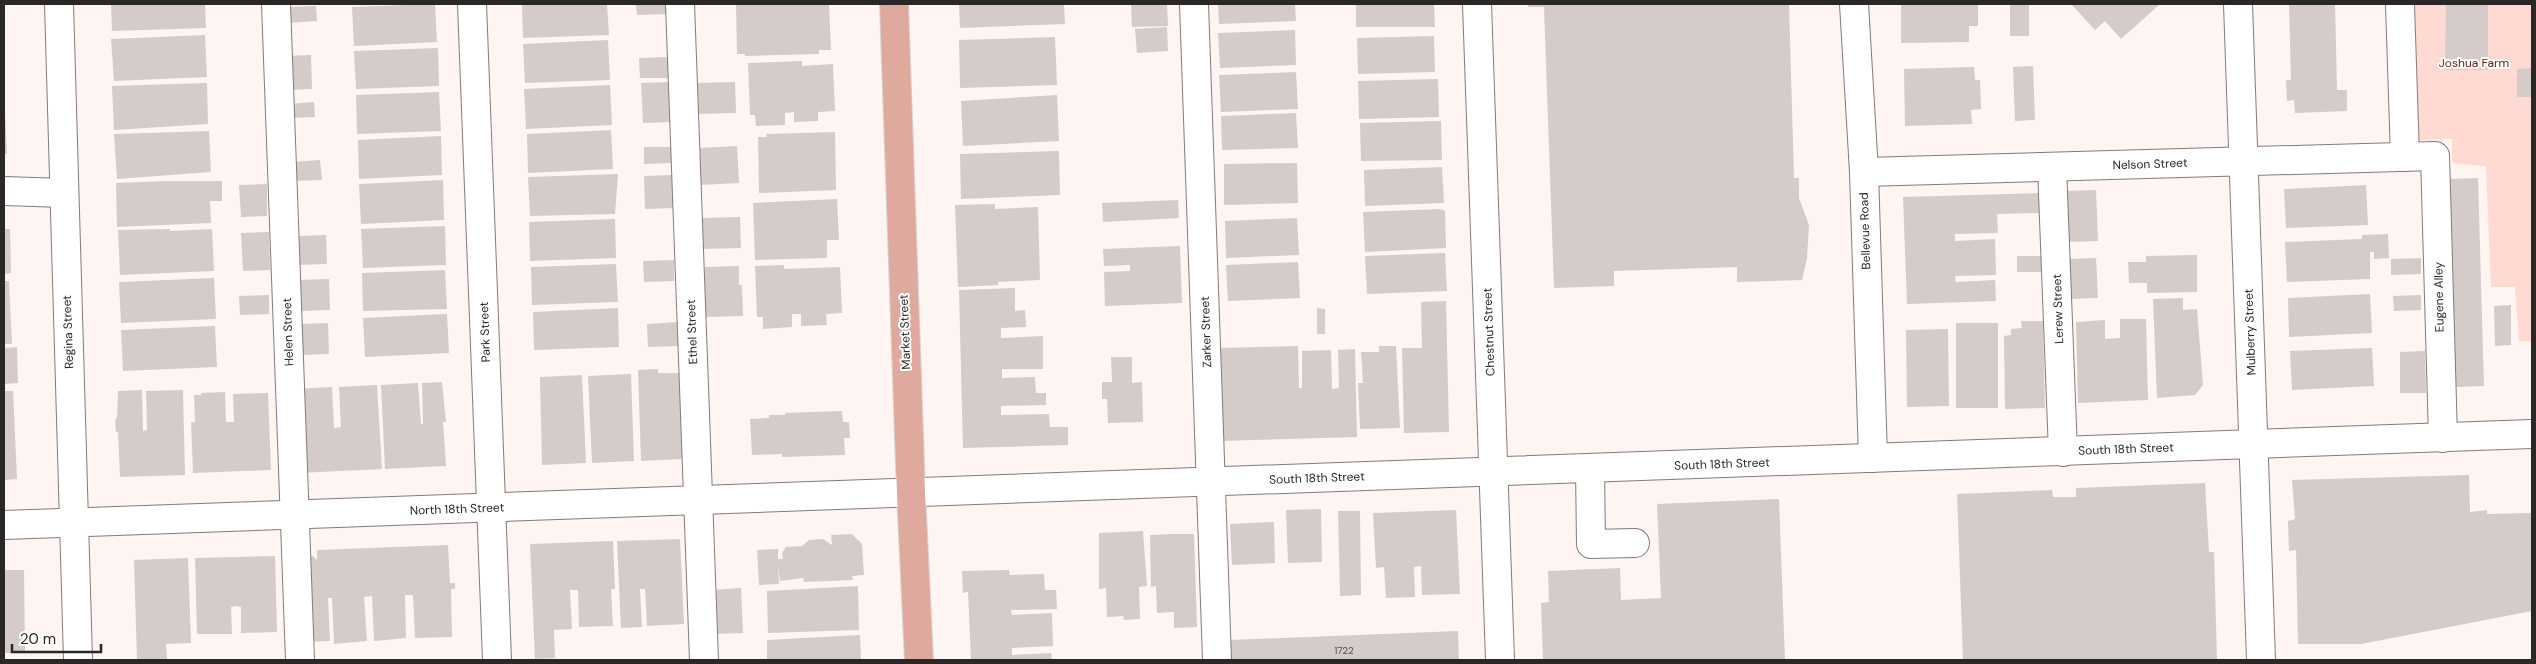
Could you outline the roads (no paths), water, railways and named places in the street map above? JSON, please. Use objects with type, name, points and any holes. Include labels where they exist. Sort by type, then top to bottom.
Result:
[{"type":"main road","name":"Market Street","points":[[894,4],[911,493],[919,660]]},
{"type":"street","name":"Regina Street","points":[[59,4],[78,660]]},
{"type":"street","name":"Helen Street","points":[[276,4],[300,660]]},
{"type":"street","name":"Park Street","points":[[472,4],[497,660]]},
{"type":"street","name":"Ethel Street","points":[[680,4],[704,660]]},
{"type":"street","name":"Zarker Street","points":[[1194,4],[1217,660]]},
{"type":"street","name":"Chestnut Street","points":[[1477,4],[1500,660]]},
{"type":"street","name":"Bellevue Road","points":[[1854,4],[1864,172],[1873,458]]},
{"type":"street","name":"Mulberry Street","points":[[2238,4],[2261,660]]},
{"type":"street","points":[[2400,4],[2405,156]]},
{"type":"street","name":"Nelson Street","points":[[1864,172],[2435,156]]},
{"type":"street","name":"Eugene Alley","points":[[2435,156],[2442,438]]},
{"type":"street","name":"Lerew Street","points":[[2052,167],[2063,452]]},
{"type":"street","points":[[4,191],[64,193]]},
{"type":"street","name":"South 18th Street","points":[[911,493],[2532,434]]},
{"type":"street","points":[[1590,468],[1591,544],[1635,543]]},
{"type":"street","name":"North 18th Street","points":[[4,524],[911,493]]},
{"type":"park label","name":"Joshua Farm","points":[[2474,63]]}]
